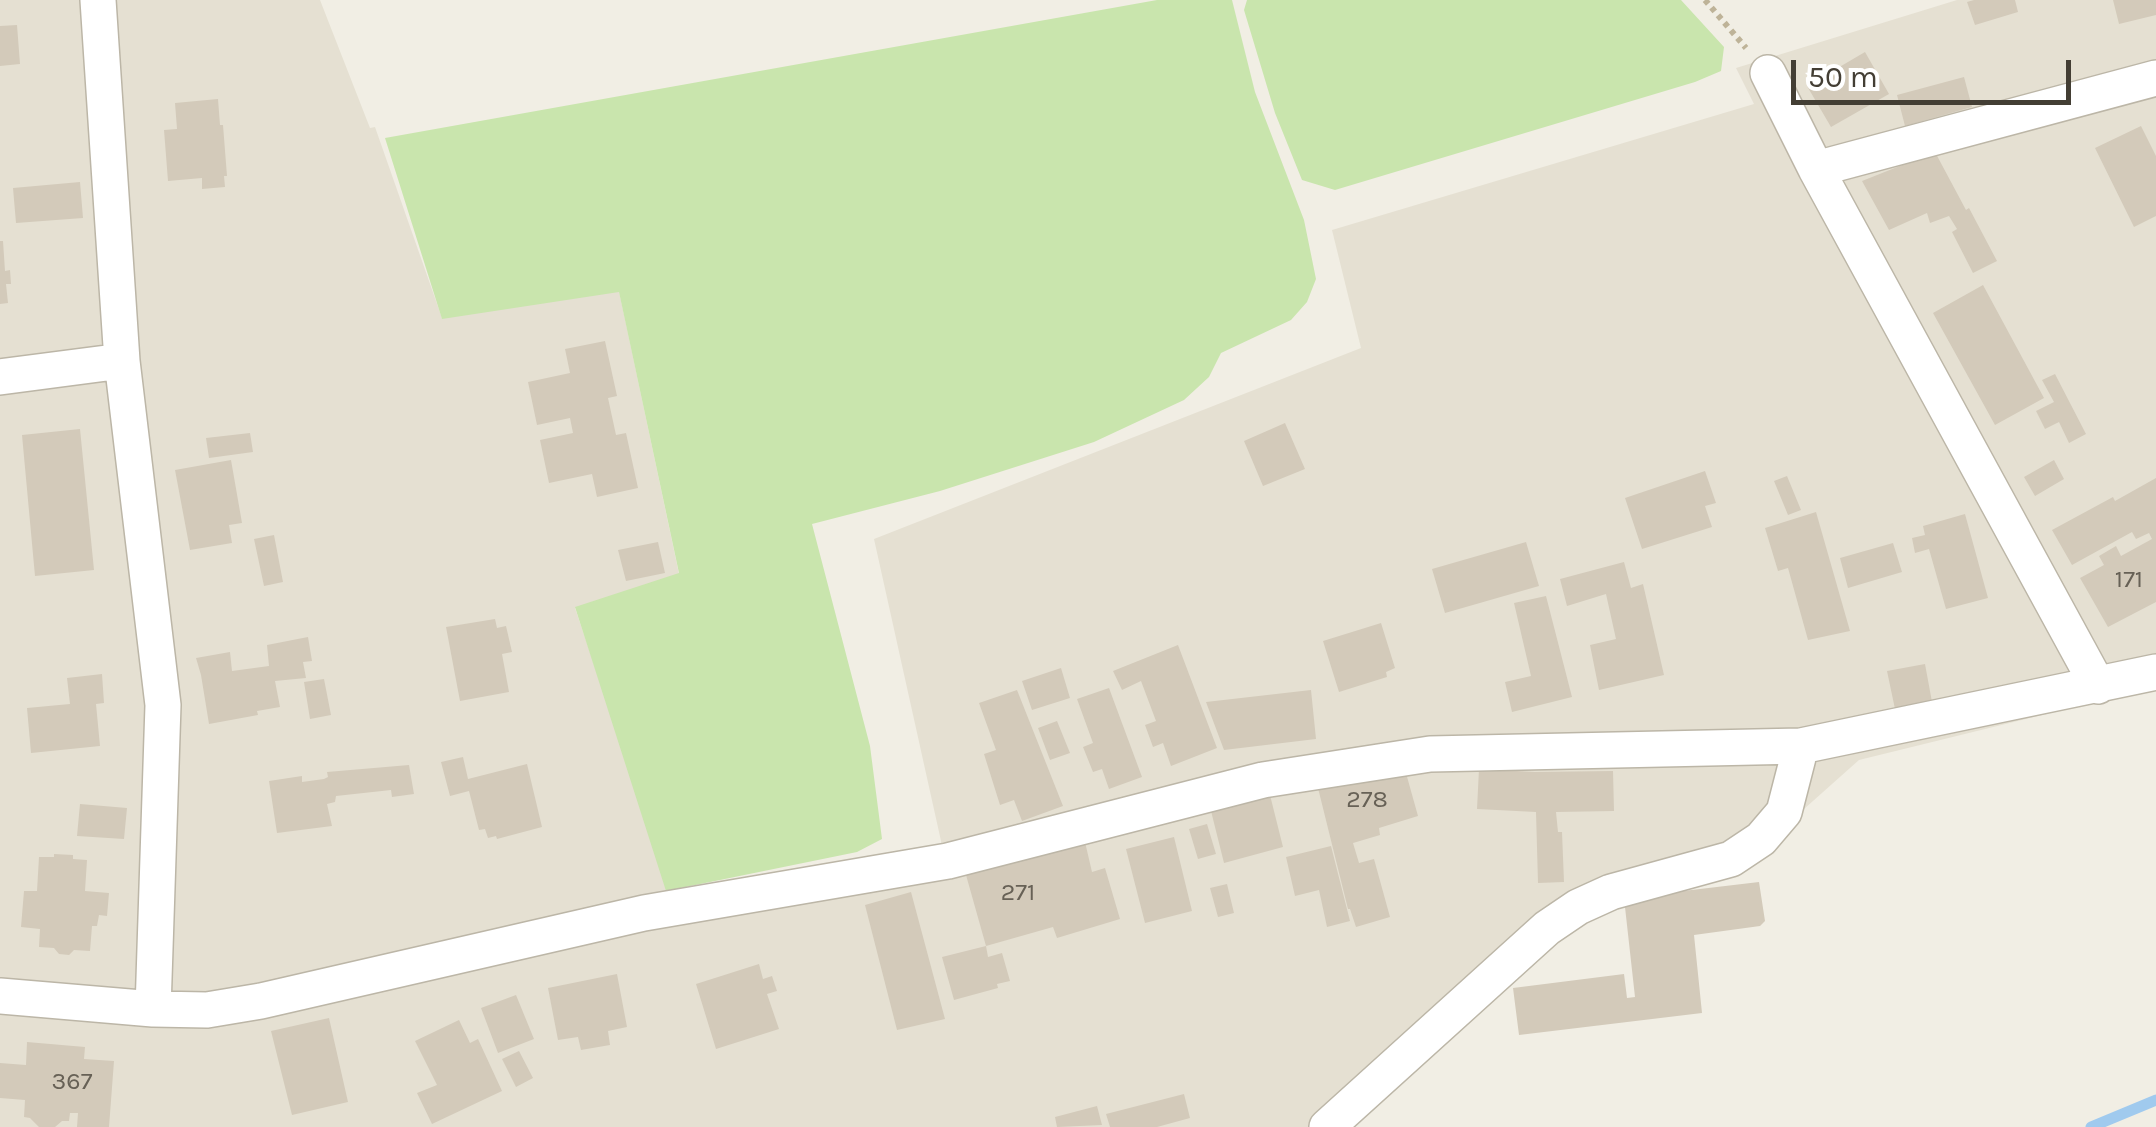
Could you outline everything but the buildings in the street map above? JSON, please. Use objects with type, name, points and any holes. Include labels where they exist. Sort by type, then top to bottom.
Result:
[{"type":"street","points":[[98,0],[122,361],[163,705],[153,1009]]},
{"type":"street","points":[[1768,74],[2098,686]]},
{"type":"street","points":[[1816,168],[2156,78]]},
{"type":"street","points":[[0,377],[122,361]]},
{"type":"street","points":[[0,996],[208,1010],[644,913],[948,861],[1263,780],[1430,754],[1801,746],[2156,672]]},
{"type":"street","points":[[1328,1127],[1548,928],[1578,907],[1610,892],[1731,859],[1761,839],[1784,812],[1801,746]]},
{"type":"path","points":[[1705,0],[1768,74]]},
{"type":"shaded area","points":[[0,0],[320,0],[370,128],[375,127],[442,318],[619,291],[679,574],[575,608],[671,891],[947,868],[874,539],[1361,348],[1332,230],[1754,104],[1736,68],[1957,0],[2156,0],[2156,687],[1859,760],[1740,866],[1612,891],[1328,1127],[0,1127]]},
{"type":"green space","points":[[1157,0],[1232,0],[1255,92],[1304,220],[1316,279],[1307,302],[1291,320],[1221,353],[1209,377],[1184,400],[1094,442],[940,491],[812,524],[870,746],[882,839],[857,852],[666,891],[575,607],[679,573],[619,292],[442,319],[385,138]]},
{"type":"green space","points":[[1247,0],[1681,0],[1724,47],[1721,71],[1695,82],[1335,190],[1302,180],[1275,113],[1244,10]]},
{"type":"waterway","points":[[2091,1127],[2156,1100]]}]
